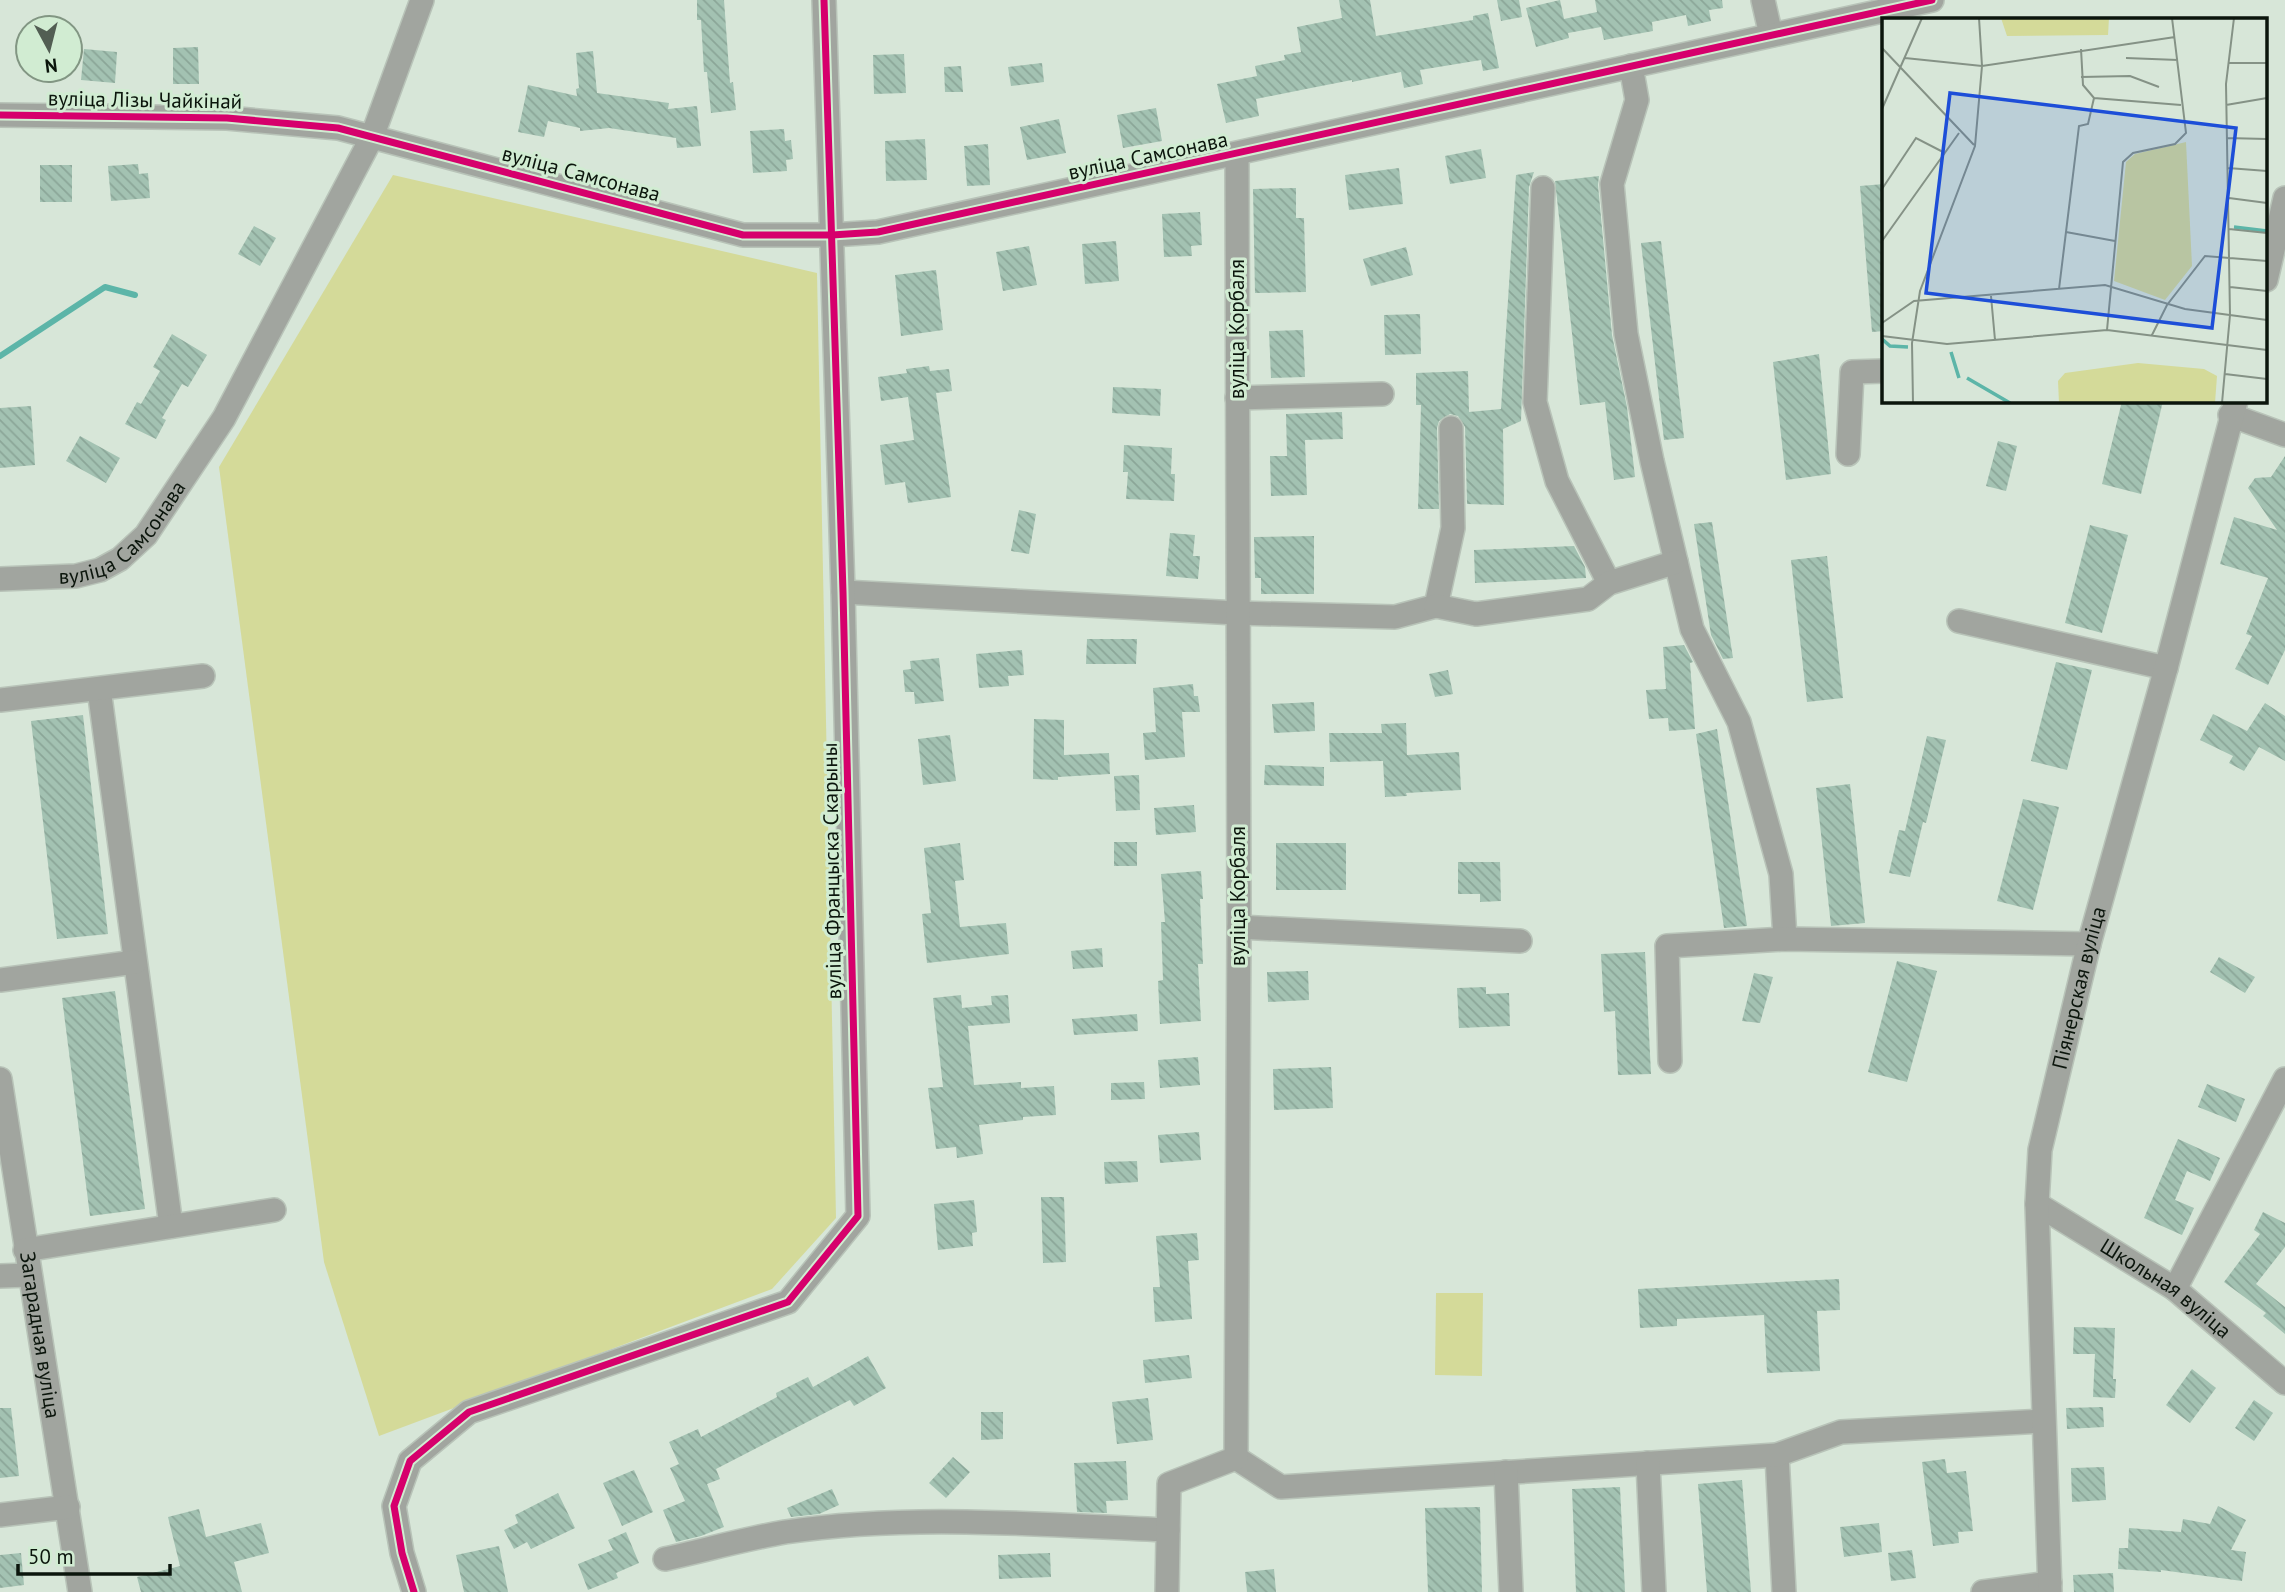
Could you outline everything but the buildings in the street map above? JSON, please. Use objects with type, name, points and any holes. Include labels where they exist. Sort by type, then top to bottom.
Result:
[{"type":"street","name":"вуліца Самсонава","points":[[0,579],[76,576],[100,570],[120,559],[146,535],[224,418],[372,137],[422,0]]},
{"type":"street","name":"вуліца Францыска Скарыны","points":[[414,1592],[402,1553],[394,1506],[410,1461],[469,1412],[788,1302],[858,1216],[843,592],[824,0]]},
{"type":"street","points":[[1763,0],[1771,35]]},
{"type":"street","name":"вуліца Самсонава","points":[[372,137],[743,235],[878,232],[1932,0]]},
{"type":"street","points":[[1631,66],[1637,100],[1612,184],[1626,334],[1652,461],[1692,629],[1739,722],[1782,874],[1786,939]]},
{"type":"street","name":"вуліца Лізы Чайкінай","points":[[0,115],[227,118],[338,128],[372,137]]},
{"type":"street","name":"вуліца Корбаля","points":[[1236,1458],[1239,927],[1237,155]]},
{"type":"street","points":[[1544,188],[1535,402],[1557,481],[1609,583]]},
{"type":"street","points":[[2268,267],[2277,207]]},
{"type":"street","points":[[1849,454],[1852,372],[1882,371]]},
{"type":"street","points":[[1237,398],[1382,394]]},
{"type":"street","points":[[2233,408],[2285,435]]},
{"type":"street","name":"Піянерская вуліца","points":[[2050,1588],[2037,1204],[2040,1150],[2089,944],[2166,668],[2233,408]]},
{"type":"street","points":[[1436,606],[1453,528],[1451,428]]},
{"type":"street","points":[[843,592],[1237,613],[1395,617],[1436,606],[1476,614],[1588,599],[1609,583],[1675,562]]},
{"type":"street","points":[[1959,621],[2166,668]]},
{"type":"street","points":[[0,700],[203,676]]},
{"type":"street","points":[[99,688],[171,1226]]},
{"type":"street","points":[[1239,927],[1520,941]]},
{"type":"street","points":[[1670,1061],[1667,946],[1786,939],[2089,944]]},
{"type":"street","points":[[0,980],[135,962]]},
{"type":"street","name":"Загарадная вуліца","points":[[0,1079],[80,1592]]},
{"type":"street","points":[[2175,1290],[2276,1115],[2285,1079]]},
{"type":"street","name":"Школьная вуліца","points":[[2037,1204],[2175,1290],[2285,1383]]},
{"type":"street","points":[[25,1250],[274,1210]]},
{"type":"street","points":[[0,1276],[29,1275]]},
{"type":"street","points":[[1167,1592],[1169,1484],[1236,1458],[1281,1487],[1777,1455],[1841,1432],[2043,1421]]},
{"type":"street","points":[[1777,1455],[1784,1592]]},
{"type":"street","points":[[1648,1463],[1654,1592]]},
{"type":"street","points":[[1506,1472],[1511,1592]]},
{"type":"street","points":[[0,1515],[68,1507]]},
{"type":"street","points":[[665,1559],[784,1532],[863,1524],[942,1521],[1168,1530]]},
{"type":"street","points":[[1983,1592],[2050,1588]]},
{"type":"green space","points":[[393,175],[817,273],[836,1218],[772,1289],[379,1436],[324,1262],[219,467]]},
{"type":"green space","points":[[1436,1293],[1483,1293],[1482,1376],[1435,1375]]},
{"type":"waterway","points":[[0,356],[105,287],[135,295]]},
{"type":"cycle path","points":[[414,1592],[402,1553],[394,1506],[410,1461],[469,1412],[788,1302],[858,1216],[843,592],[824,0]]},
{"type":"cycle path","points":[[0,115],[227,118],[338,128],[743,235],[832,235],[878,232],[1932,0]]}]
